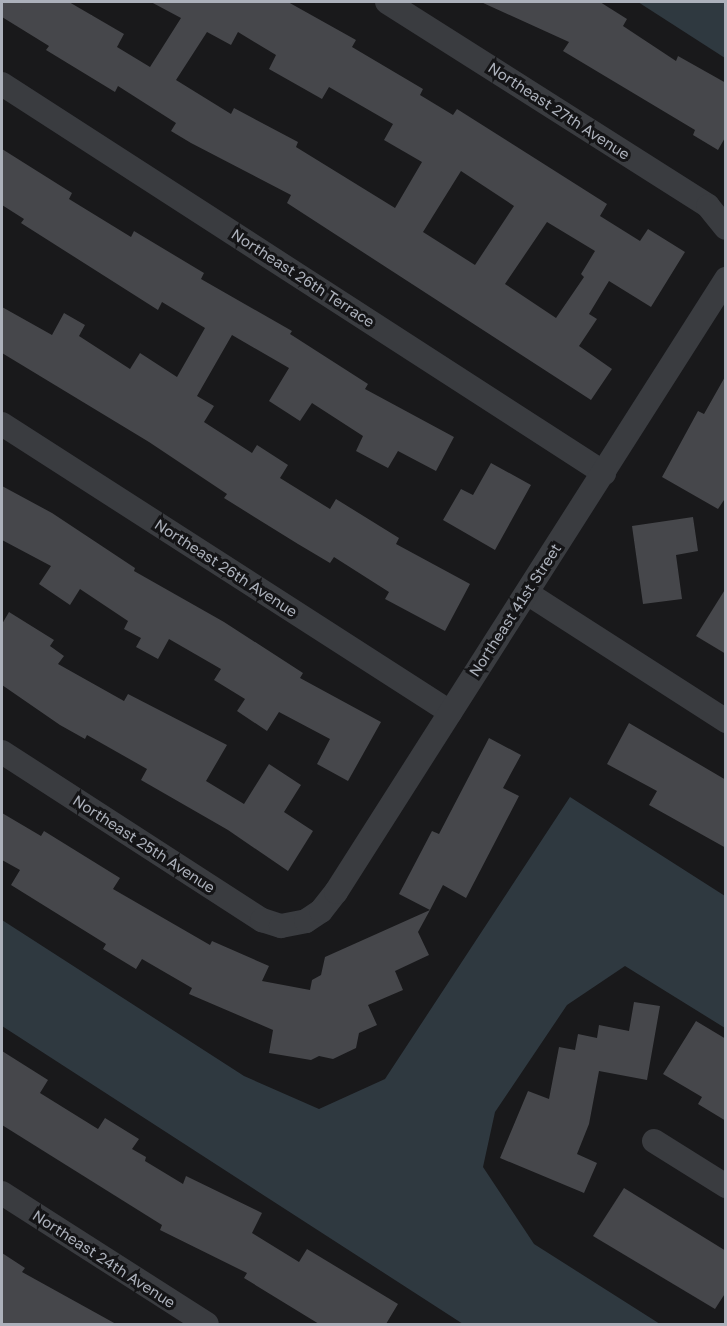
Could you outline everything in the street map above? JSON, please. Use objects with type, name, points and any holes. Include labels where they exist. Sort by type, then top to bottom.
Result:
[{"type":"street","name":"Northeast 27th Avenue","points":[[387,2],[708,206],[726,228]]},
{"type":"street","name":"Northeast 26th Terrace","points":[[2,84],[603,473]]},
{"type":"street","name":"Northeast 41st Street","points":[[291,926],[321,911],[336,892],[726,279]]},
{"type":"street","name":"Northeast 26th Avenue","points":[[2,424],[450,712]]},
{"type":"street","points":[[527,593],[726,721]]},
{"type":"street","name":"Northeast 25th Avenue","points":[[2,752],[262,920],[291,926]]},
{"type":"street","points":[[654,1141],[726,1186]]},
{"type":"street","name":"Northeast 24th Avenue","points":[[2,1193],[207,1324]]},
{"type":"shaded area","points":[[638,2],[725,2],[725,58]]},
{"type":"shaded area","points":[[570,797],[725,896],[725,1028],[625,966],[567,1005],[495,1112],[483,1167],[534,1244],[660,1324],[463,1324],[2,1026],[2,920],[244,1076],[319,1109],[385,1079]]},
{"type":"building","points":[[2,2],[69,2],[124,34],[117,47],[150,67],[181,18],[151,2],[288,2],[356,40],[352,47],[423,89],[420,95],[453,115],[457,109],[607,204],[600,216],[640,241],[648,229],[685,252],[651,307],[609,281],[589,314],[597,319],[579,346],[612,369],[591,400],[287,203],[291,195],[171,131],[176,123],[118,86],[115,92],[46,50],[49,46],[2,17]],"holes":[[[207,32],[231,45],[238,32],[276,55],[269,69],[322,99],[329,87],[393,124],[384,140],[422,162],[395,208],[296,147],[298,142],[234,108],[231,114],[176,80]],[[461,171],[514,206],[475,265],[423,232]],[[547,222],[595,251],[581,274],[584,277],[556,318],[505,284]]]},
{"type":"building","points":[[481,2],[600,2],[627,19],[623,26],[676,61],[678,56],[726,83],[726,136],[718,150],[693,135],[695,130],[563,51],[569,42]]},
{"type":"building","points":[[2,149],[72,193],[69,199],[131,237],[134,231],[204,273],[201,279],[292,331],[290,334],[368,384],[365,389],[454,437],[436,471],[398,451],[388,468],[356,451],[363,436],[312,403],[300,421],[269,401],[289,368],[232,335],[197,396],[214,406],[204,422],[252,453],[257,445],[288,465],[280,478],[330,509],[336,499],[399,538],[396,544],[470,584],[445,631],[385,599],[389,592],[334,557],[330,563],[224,498],[227,494],[149,442],[2,353],[2,307],[52,335],[64,313],[85,325],[79,336],[130,369],[140,353],[177,377],[205,328],[162,302],[158,310],[21,223],[24,219],[2,205]]},
{"type":"building","points":[[726,375],[726,497],[718,509],[662,477],[698,411],[704,414]]},
{"type":"building","points":[[491,463],[531,485],[495,550],[443,520],[461,489],[473,495]]},
{"type":"building","points":[[2,486],[52,513],[135,568],[134,571],[224,622],[303,673],[300,678],[381,722],[348,781],[317,764],[330,739],[279,712],[267,731],[237,711],[245,699],[214,680],[221,669],[169,639],[158,659],[136,647],[141,638],[124,629],[128,621],[80,589],[70,605],[39,584],[51,566],[2,540]]},
{"type":"building","points":[[693,517],[698,551],[676,555],[682,599],[643,604],[632,526]]},
{"type":"building","points":[[726,588],[726,654],[696,636]]},
{"type":"building","points":[[9,612],[54,640],[50,646],[64,656],[58,664],[124,701],[128,694],[227,745],[206,781],[244,804],[269,764],[301,785],[284,812],[313,831],[288,871],[228,830],[141,780],[147,769],[87,735],[85,739],[60,725],[2,685],[2,624]]},
{"type":"building","points":[[629,723],[726,780],[726,848],[649,805],[657,791],[607,764]]},
{"type":"building","points":[[489,738],[521,755],[503,788],[519,796],[466,898],[443,885],[430,910],[399,894],[432,831],[439,834]]},
{"type":"building","points":[[2,813],[41,836],[44,831],[120,878],[113,889],[210,945],[212,941],[269,966],[262,981],[310,990],[312,980],[321,975],[325,957],[430,910],[418,932],[429,955],[395,971],[403,990],[368,1005],[377,1025],[359,1033],[356,1048],[333,1059],[319,1056],[311,1060],[269,1053],[273,1030],[189,994],[192,988],[142,959],[136,969],[103,949],[106,944],[11,885],[20,870],[2,860]]},
{"type":"building","points":[[634,1002],[660,1006],[647,1080],[599,1071],[589,1124],[577,1154],[597,1163],[584,1193],[500,1158],[528,1091],[549,1099],[559,1047],[575,1050],[578,1034],[597,1038],[599,1025],[629,1031]]},
{"type":"building","points":[[696,1021],[726,1039],[726,1121],[698,1104],[702,1097],[663,1074]]},
{"type":"building","points":[[2,1051],[48,1080],[40,1093],[98,1129],[105,1118],[139,1139],[132,1149],[146,1157],[145,1161],[183,1184],[186,1176],[262,1213],[252,1233],[299,1262],[307,1249],[398,1304],[386,1324],[319,1324],[244,1278],[247,1273],[160,1230],[162,1225],[2,1125]]},
{"type":"building","points":[[624,1188],[726,1251],[726,1292],[715,1309],[593,1236]]},
{"type":"building","points":[[2,1253],[25,1268],[22,1272],[116,1324],[2,1324]]}]
